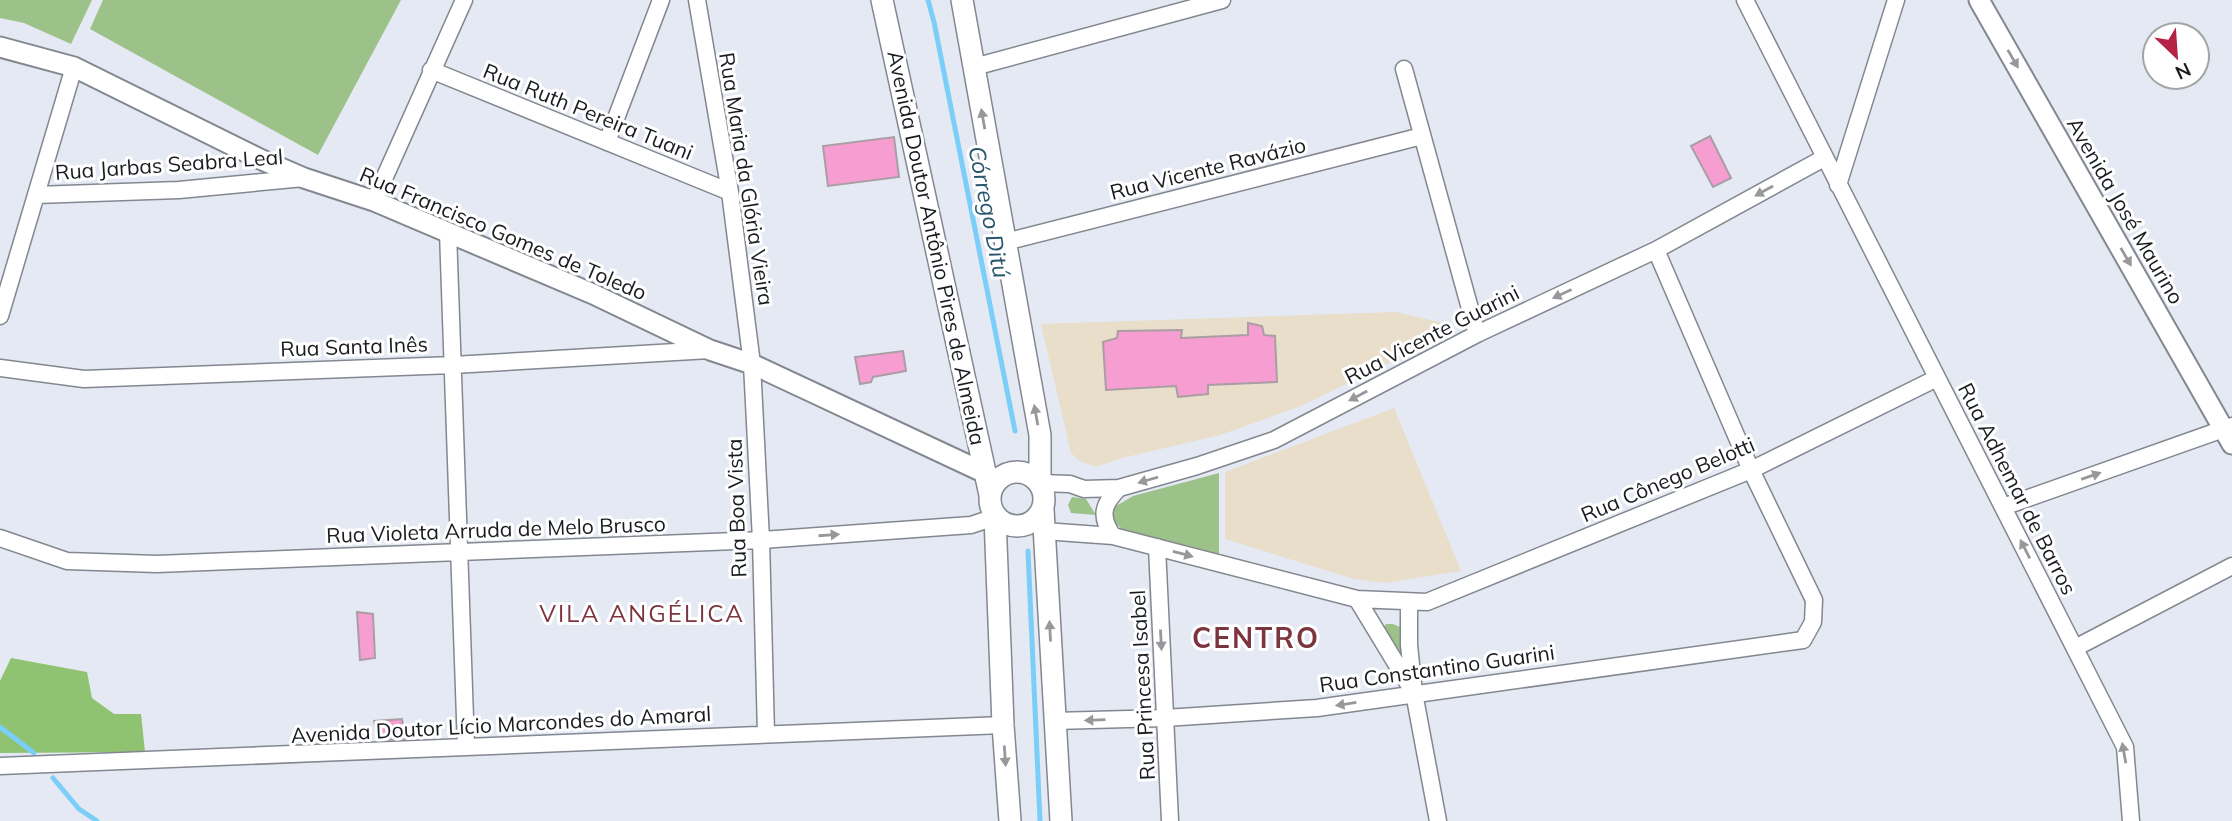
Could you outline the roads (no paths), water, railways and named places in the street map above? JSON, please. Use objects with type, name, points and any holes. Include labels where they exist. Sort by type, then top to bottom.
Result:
[{"type":"main road","name":"Avenida Doutor Antônio Pires de Almeida","points":[[882,0],[990,495]]},
{"type":"main road","points":[[962,0],[1040,435],[1040,483],[1045,494],[1044,531],[1061,821]]},
{"type":"main road","points":[[1010,821],[1003,725],[995,517],[991,509],[990,495],[996,482],[1011,472],[1029,474],[1040,483]]},
{"type":"main road","points":[[995,517],[1003,523],[1021,527],[1037,519],[1043,509]]},
{"type":"street","points":[[373,201],[464,0]]},
{"type":"street","points":[[607,142],[661,0]]},
{"type":"street","name":"Rua Maria da Glória Vieira","points":[[697,0],[730,192],[752,364]]},
{"type":"street","points":[[974,67],[1222,0]]},
{"type":"street","name":"Rua Adhemar de Barros","points":[[1745,0],[2125,747],[2131,821]]},
{"type":"street","points":[[1838,185],[1896,0]]},
{"type":"street","name":"Avenida José Maurino","points":[[1979,0],[2229,433]]},
{"type":"street","name":"Rua Francisco Gomes de Toledo","points":[[0,47],[74,67],[260,159],[304,178],[373,201],[593,294],[710,351],[752,364],[985,473]]},
{"type":"street","points":[[0,316],[74,67]]},
{"type":"street","points":[[1404,69],[1477,334]]},
{"type":"street","name":"Rua Ruth Pereira Tuani","points":[[431,70],[730,192]]},
{"type":"street","name":"Rua Vicente Ravázio","points":[[1005,242],[1422,136]]},
{"type":"street","name":"Rua Vicente Guarini","points":[[1040,483],[1070,484],[1084,489],[1119,488],[1274,440],[1477,334],[1656,250],[1824,158]]},
{"type":"street","name":"Rua Jarbas Seabra Leal","points":[[36,195],[179,190],[304,178]]},
{"type":"street","points":[[448,232],[467,747]]},
{"type":"street","points":[[1656,250],[1751,470]]},
{"type":"street","name":"Rua Santa Inês","points":[[0,368],[84,379],[453,365],[710,351]]},
{"type":"street","name":"Rua Boa Vista","points":[[752,364],[761,540],[766,734]]},
{"type":"street","name":"Rua Cônego Belotti","points":[[1044,531],[1113,536],[1357,599],[1427,602],[1751,470],[1937,378]]},
{"type":"street","points":[[2003,507],[2229,433]]},
{"type":"street","name":"Rua Constantino Guarini","points":[[1054,721],[1165,718],[1317,708],[1803,640],[1814,622],[1814,600],[1751,470]]},
{"type":"street","points":[[1113,536],[1104,516],[1106,505],[1119,488]]},
{"type":"street","name":"Rua Violeta Arruda de Melo Brusco","points":[[0,538],[67,561],[157,565],[761,540],[971,525],[995,517]]},
{"type":"street","name":"Rua Princesa Isabel","points":[[1157,547],[1170,821]]},
{"type":"street","points":[[2075,648],[2232,566]]},
{"type":"street","points":[[1357,599],[1414,693]]},
{"type":"street","points":[[1409,602],[1409,645],[1414,693],[1438,821]]},
{"type":"street","name":"Avenida Doutor Lício Marcondes do Amaral","points":[[0,766],[1003,725]]},
{"type":"waterway","name":"Córrego Ditú","points":[[928,0],[1015,431]]},
{"type":"waterway","name":"Córrego Ditú","points":[[1028,551],[1040,821]]},
{"type":"waterway","points":[[0,727],[34,753]]},
{"type":"waterway","points":[[53,778],[79,809],[97,821]]},
{"type":"district","name":"VILA ANGÉLICA","points":[[642,614]]},
{"type":"district","name":"CENTRO","points":[[1256,638]]}]
